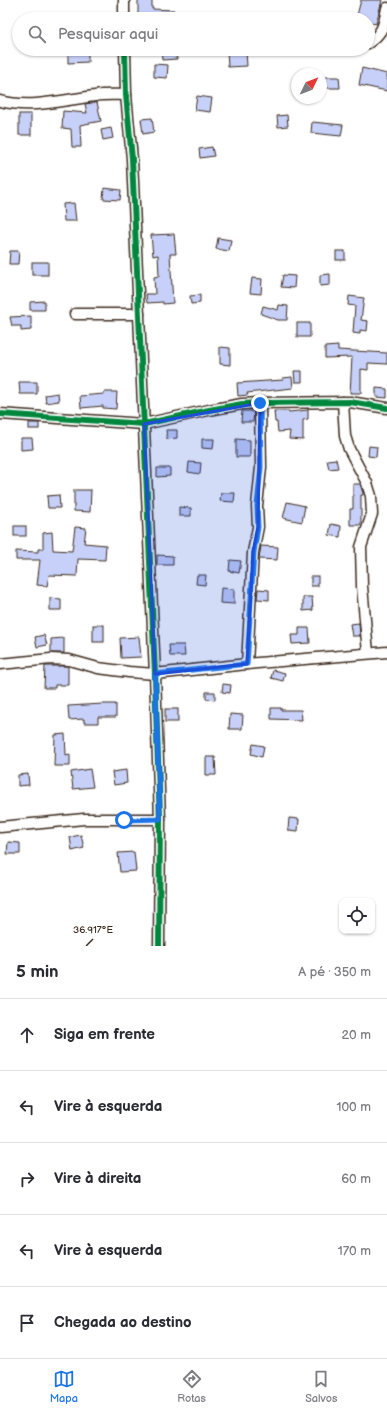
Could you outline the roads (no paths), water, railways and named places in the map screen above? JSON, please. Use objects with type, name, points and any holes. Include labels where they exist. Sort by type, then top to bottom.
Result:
[{"type":"street","points":[[124,0],[124,12]]},
{"type":"street","points":[[375,38],[383,28],[387,8]]},
{"type":"street","points":[[125,56],[126,95],[132,159],[155,674],[160,819],[160,946]]},
{"type":"street","points":[[0,101],[14,104],[54,102],[96,95],[126,95]]},
{"type":"street","points":[[75,314],[139,314]]},
{"type":"street","points":[[0,414],[144,424],[242,404],[343,402],[387,408]]},
{"type":"street","points":[[343,402],[344,436],[372,496],[372,514],[361,547],[362,586],[368,653]]},
{"type":"street","points":[[247,664],[254,552],[258,527],[257,506],[261,467],[260,403]]},
{"type":"street","points":[[0,664],[52,659],[69,660],[98,668],[155,674],[247,664],[387,652]]},
{"type":"street","points":[[0,827],[84,819],[160,819]]}]
